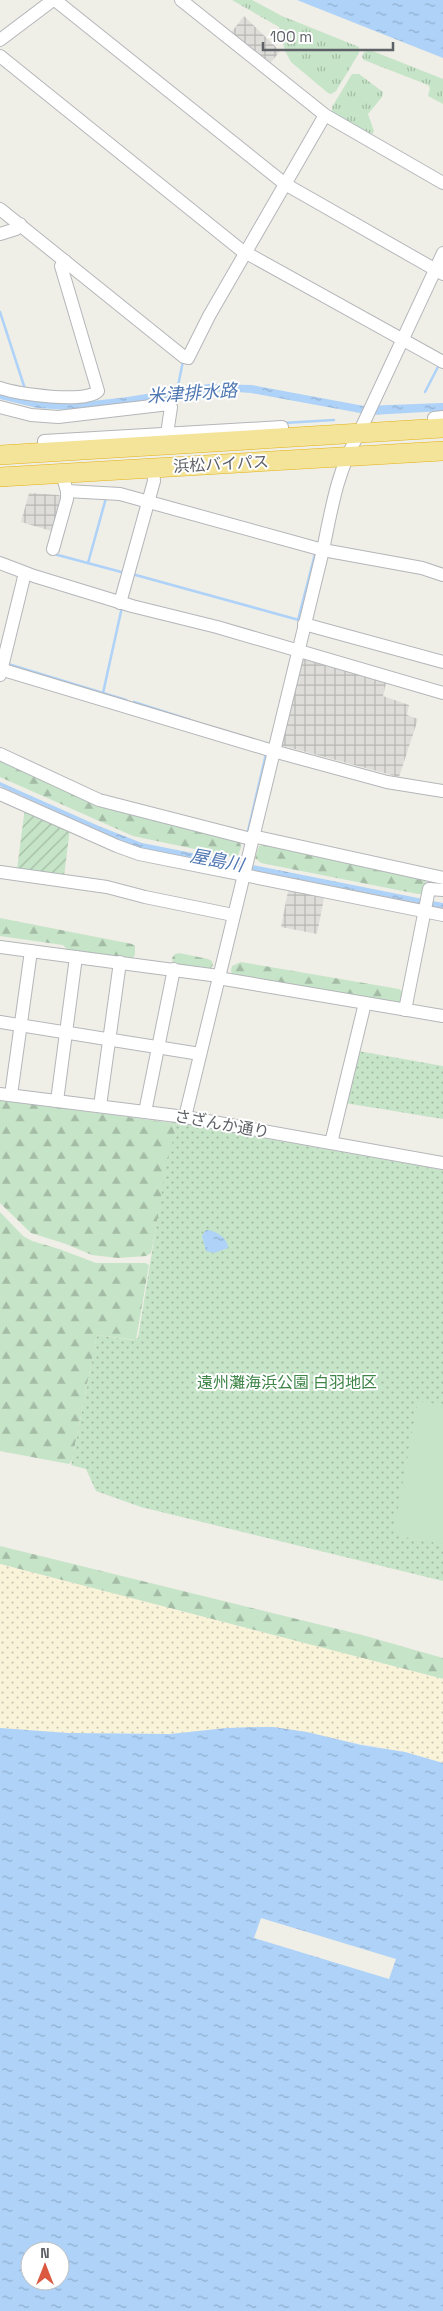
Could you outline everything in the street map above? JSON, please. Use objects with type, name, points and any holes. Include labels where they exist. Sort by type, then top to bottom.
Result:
[{"type":"highway","name":"浜松バイパス","points":[[0,455],[168,439],[282,438],[441,428]]},
{"type":"highway","name":"浜松バイパス","points":[[0,477],[64,482],[91,472],[153,468],[358,434],[443,450]]},
{"type":"highway","points":[[168,439],[282,451],[331,448],[358,434]]},
{"type":"highway","points":[[0,465],[59,467],[91,472]]},
{"type":"street","points":[[0,40],[54,0],[285,184],[439,272]]},
{"type":"street","points":[[181,0],[325,115],[443,182]]},
{"type":"street","points":[[0,56],[245,252],[443,362]]},
{"type":"street","points":[[0,209],[186,358],[190,356],[208,316],[325,115]]},
{"type":"street","points":[[0,234],[16,230],[20,224]]},
{"type":"street","points":[[185,1117],[323,550],[335,489],[401,340],[439,272],[443,253]]},
{"type":"street","points":[[0,388],[24,394],[54,397],[89,395],[98,391],[61,266],[65,261]]},
{"type":"street","points":[[0,407],[30,415],[58,417],[169,404],[171,407],[168,439]]},
{"type":"street","points":[[120,603],[154,481],[153,468]]},
{"type":"street","points":[[53,549],[67,499],[64,482],[148,501],[323,550],[422,568],[443,575]]},
{"type":"street","points":[[0,563],[25,573],[120,603],[173,618],[217,627],[443,693]]},
{"type":"street","points":[[25,573],[0,671],[273,751],[387,782],[443,791]]},
{"type":"street","points":[[304,624],[443,662]]},
{"type":"street","points":[[0,754],[99,800],[252,838],[443,878]]},
{"type":"street","points":[[0,794],[128,850],[244,869],[426,905],[443,915]]},
{"type":"street","points":[[0,872],[107,886],[145,897],[233,915]]},
{"type":"street","points":[[405,1010],[429,889],[443,890]]},
{"type":"street","points":[[0,947],[174,969],[443,1016]]},
{"type":"street","points":[[6,1095],[21,1026],[31,951]]},
{"type":"street","points":[[57,1101],[76,957]]},
{"type":"street","points":[[100,1106],[120,962]]},
{"type":"street","points":[[145,1112],[174,969]]},
{"type":"street","points":[[331,1143],[365,1003]]},
{"type":"street","points":[[0,1022],[200,1054]]},
{"type":"street","name":"さざんか通り","points":[[6,1095],[185,1117],[443,1163]]},
{"type":"shaded area","points":[[244,16],[280,51],[269,65],[230,34]]},
{"type":"shaded area","points":[[29,493],[59,495],[64,501],[55,532],[21,522]]},
{"type":"shaded area","points":[[301,658],[387,679],[383,696],[409,705],[407,715],[418,719],[399,777],[280,745]]},
{"type":"shaded area","points":[[289,886],[325,893],[317,934],[281,927]]},
{"type":"green space","points":[[232,0],[252,0],[282,16],[359,47],[359,53],[336,91],[331,94],[328,93],[291,62],[285,51],[279,27]]},
{"type":"green space","points":[[370,50],[443,79],[443,104],[428,96],[430,88],[428,85],[364,60],[362,57],[364,52]]},
{"type":"green space","points":[[352,74],[359,74],[383,92],[382,97],[368,114],[374,131],[371,136],[332,113],[332,107]]},
{"type":"green space","points":[[0,758],[84,797],[240,841],[241,847],[238,856],[233,857],[133,836],[0,777]]},
{"type":"green space","points":[[25,808],[70,828],[64,876],[17,869]]},
{"type":"green space","points":[[265,844],[425,879],[427,886],[422,894],[418,894],[261,863],[255,858],[259,846]]},
{"type":"green space","points":[[0,918],[132,944],[135,946],[135,955],[132,959],[69,951],[63,945],[0,936]]},
{"type":"green space","points":[[179,953],[208,959],[212,961],[213,965],[210,969],[176,966],[172,958],[175,954]]},
{"type":"green space","points":[[241,962],[399,989],[403,992],[401,1002],[399,1004],[233,975],[231,971],[232,966]]},
{"type":"green space","points":[[358,1051],[443,1066],[443,1119],[345,1103]]},
{"type":"green space","points":[[0,1100],[173,1123],[175,1133],[151,1253],[146,1256],[118,1258],[92,1255],[66,1244],[31,1233],[0,1203]]},
{"type":"green space","name":"遠州灘海浜公園 白羽地区","points":[[167,1121],[443,1170],[443,1581],[141,1507],[96,1491],[86,1469],[71,1465],[97,1335],[133,1340],[138,1338],[166,1166],[175,1133],[173,1123]]},
{"type":"green space","points":[[0,1212],[23,1236],[32,1241],[96,1263],[145,1263],[149,1265],[136,1340],[97,1335],[72,1460],[69,1464],[0,1451]]},
{"type":"green space","points":[[418,1401],[443,1405],[443,1544],[393,1535]]},
{"type":"green space","points":[[0,1546],[362,1635],[443,1658],[443,1679],[0,1564]]},
{"type":"sand","points":[[0,1564],[443,1679],[443,1763],[405,1752],[273,1727],[227,1728],[170,1734],[68,1733],[0,1728]]},
{"type":"water","points":[[297,0],[443,0],[443,58]]},
{"type":"water","name":"米津排水路","points":[[209,384],[252,385],[364,406],[443,403],[443,411],[371,415],[251,393],[224,391],[70,410],[37,408],[0,399],[0,394],[24,400],[50,402],[104,400]]},
{"type":"water","name":"屋島川","points":[[0,782],[142,843],[443,903],[443,908],[141,848],[119,840],[0,786]]},
{"type":"water","points":[[206,1230],[220,1235],[226,1241],[228,1248],[214,1253],[206,1251],[202,1236]]},
{"type":"water","points":[[273,1727],[405,1752],[443,1763],[443,2311],[0,2311],[0,1728],[68,1733],[170,1734],[227,1728]]},
{"type":"pier","points":[[261,1918],[396,1959],[389,1979],[254,1938]]},
{"type":"waterway","points":[[0,312],[25,389]]},
{"type":"waterway","name":"米津排水路","points":[[177,391],[183,361]]},
{"type":"waterway","points":[[425,392],[439,365]]},
{"type":"waterway","points":[[283,423],[334,420]]},
{"type":"waterway","points":[[88,563],[106,498]]},
{"type":"waterway","points":[[54,554],[125,573]]},
{"type":"waterway","points":[[298,620],[315,554]]},
{"type":"waterway","points":[[132,574],[299,620]]},
{"type":"waterway","points":[[103,693],[122,607]]},
{"type":"waterway","points":[[8,664],[126,700]]},
{"type":"waterway","points":[[134,702],[190,720]]},
{"type":"waterway","points":[[248,831],[266,754]]}]
